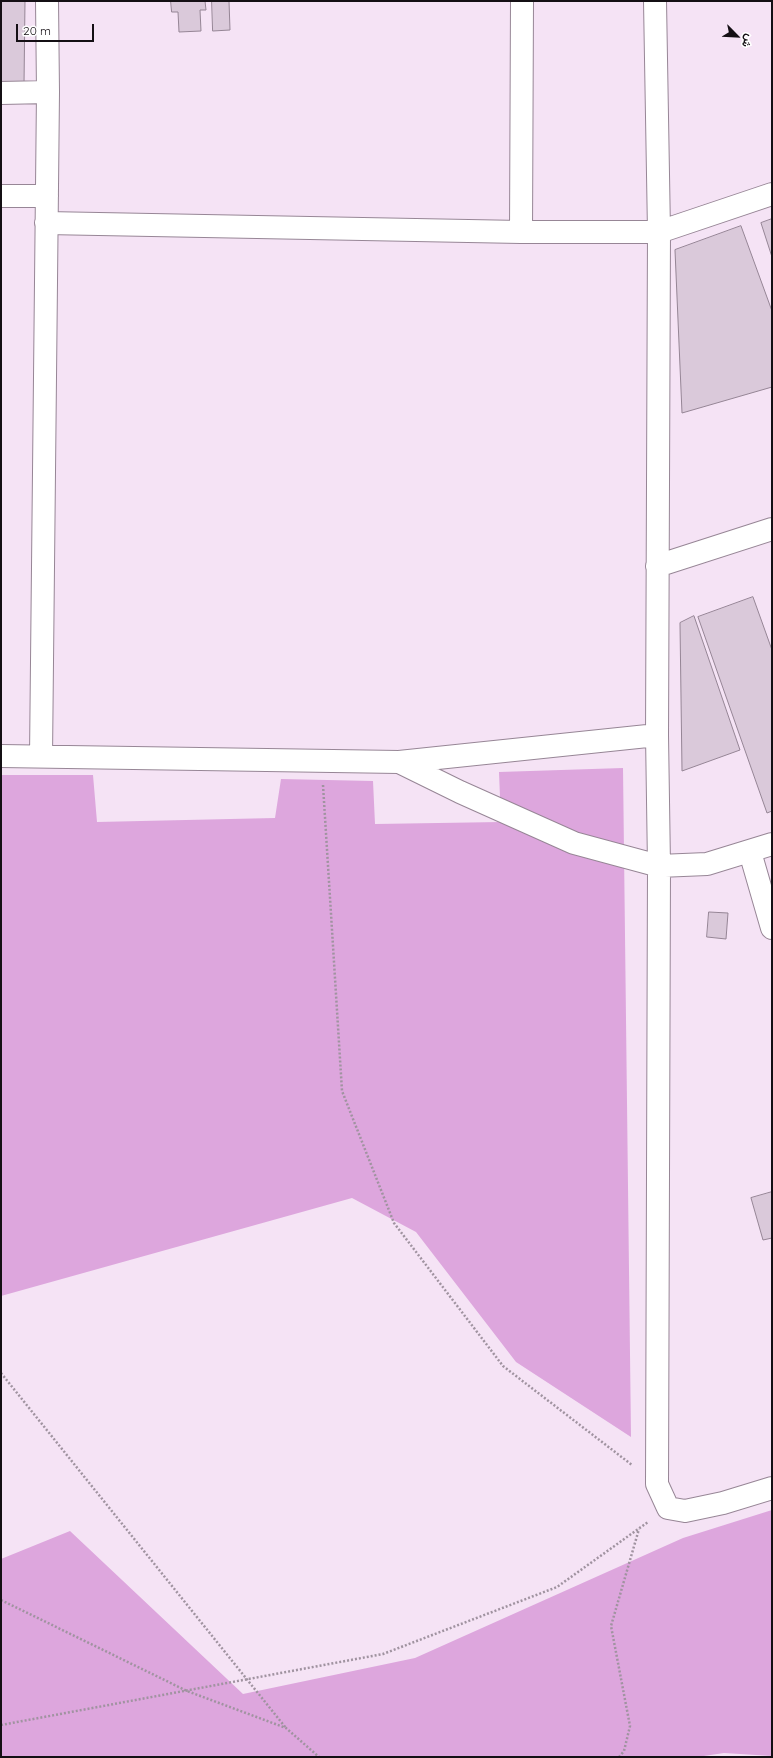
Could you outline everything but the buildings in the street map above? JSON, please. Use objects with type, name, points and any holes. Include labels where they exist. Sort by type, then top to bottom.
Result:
[{"type":"street","points":[[41,756],[48,92],[47,1]]},
{"type":"street","points":[[521,232],[522,1]]},
{"type":"street","points":[[655,1],[659,232],[657,566],[659,866],[657,1484],[668,1508],[685,1511],[772,1488]]},
{"type":"street","points":[[1,93],[48,92]]},
{"type":"street","points":[[46,223],[521,232],[659,232],[772,194]]},
{"type":"street","points":[[1,196],[47,196]]},
{"type":"street","points":[[657,566],[772,529]]},
{"type":"street","points":[[1,756],[399,762],[657,735]]},
{"type":"street","points":[[399,762],[460,792],[574,843],[659,866],[708,864],[772,844]]},
{"type":"street","points":[[750,852],[772,928]]},
{"type":"path","points":[[321,761],[342,1091],[394,1223],[503,1366],[657,1484]]},
{"type":"path","points":[[1,1373],[246,1680],[286,1728],[319,1757]]},
{"type":"path","points":[[1,1725],[383,1654],[557,1587],[668,1508]]},
{"type":"path","points":[[619,1757],[624,1751],[630,1726],[611,1626],[639,1528]]},
{"type":"path","points":[[1,1600],[187,1690],[286,1728]]},
{"type":"shaded area","points":[[623,768],[631,1437],[516,1362],[416,1232],[352,1198],[1,1296],[1,775],[93,775],[97,822],[275,818],[281,779],[373,781],[375,824],[501,822],[499,772]]},
{"type":"shaded area","points":[[772,1510],[772,1756],[724,1753],[697,1757],[1,1757],[1,1559],[70,1531],[243,1694],[415,1658],[683,1538]]}]
